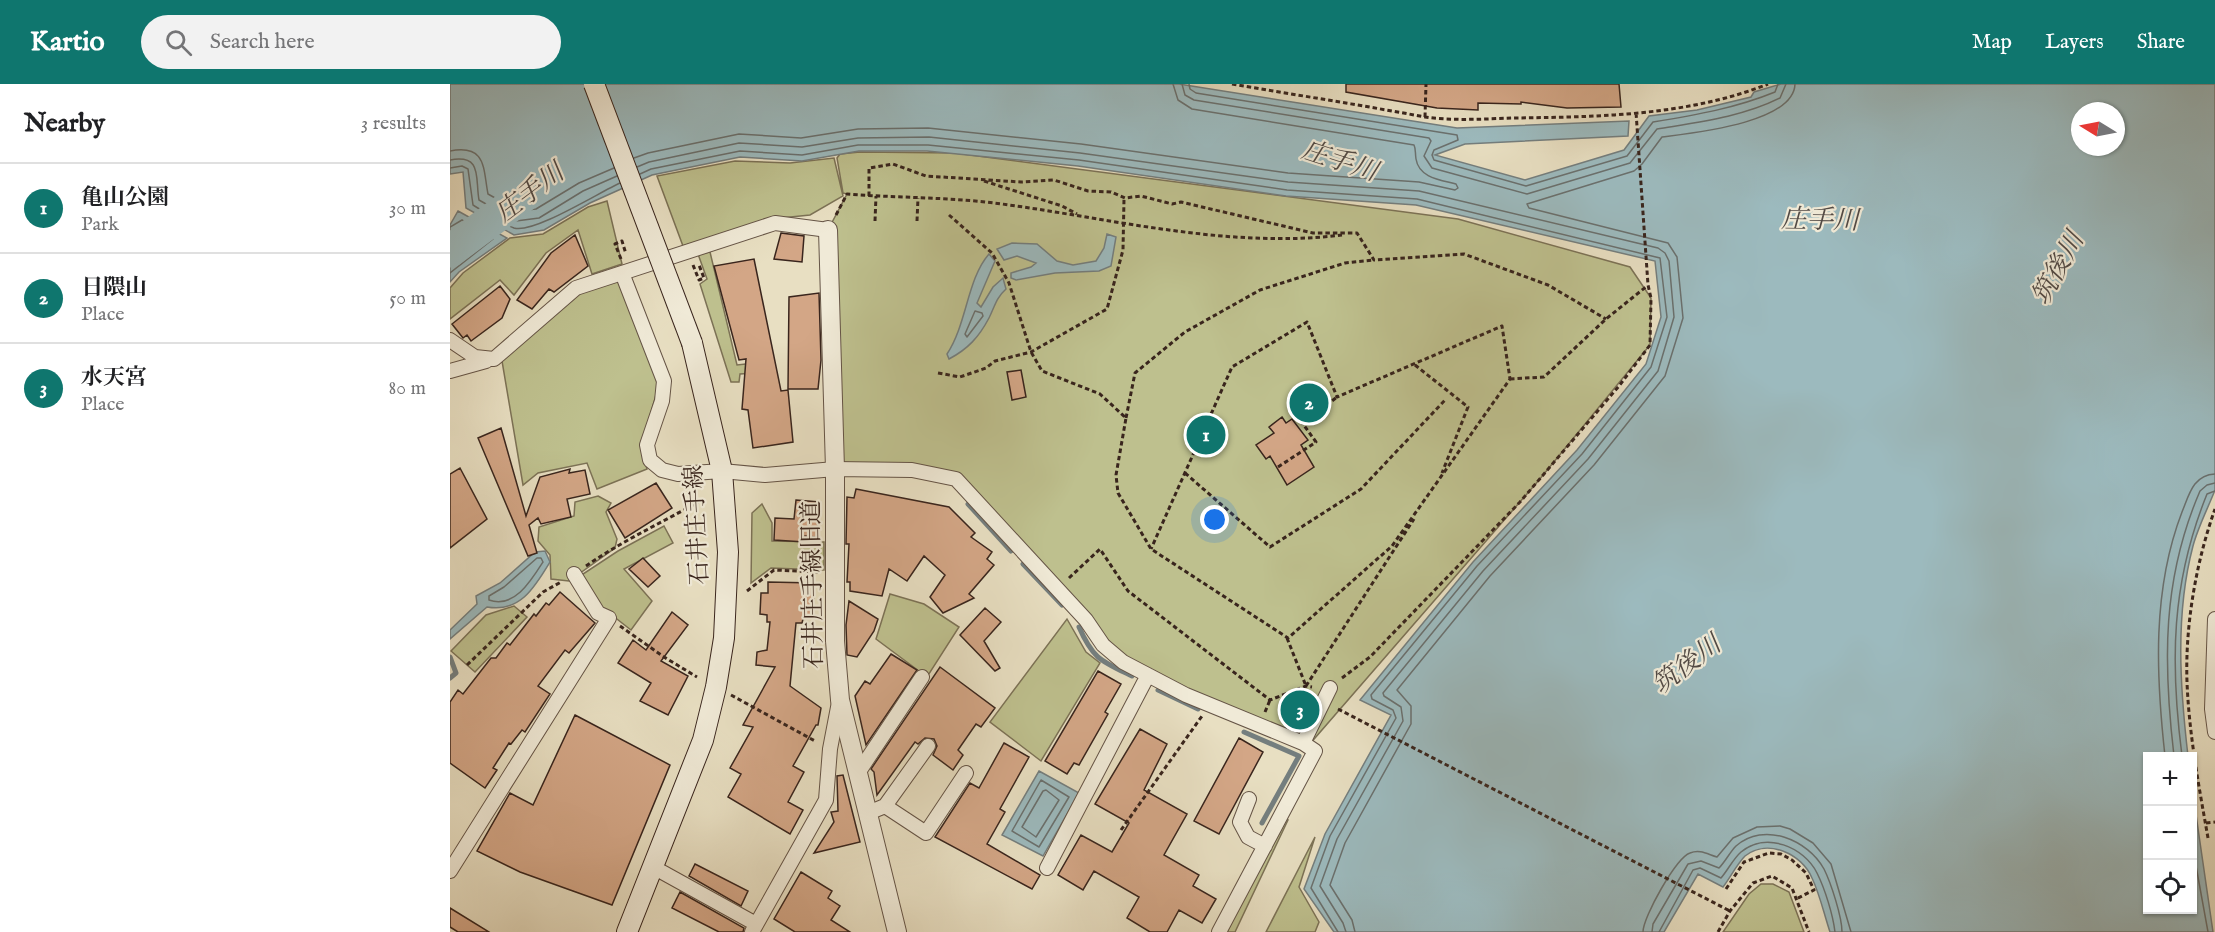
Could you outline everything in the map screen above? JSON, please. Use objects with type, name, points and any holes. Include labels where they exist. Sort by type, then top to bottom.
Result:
[{"type":"main road","name":"石井庄手線","points":[[594,84],[692,343],[723,471],[728,552],[724,638],[717,687],[703,740],[627,932]]},
{"type":"street","points":[[450,370],[494,359],[576,288],[775,224],[828,230]]},
{"type":"street","name":"石井庄手線旧道","points":[[828,230],[834,469],[835,641],[840,700],[858,773],[877,810],[897,932]]},
{"type":"street","points":[[624,272],[664,381],[662,402],[647,445],[650,460],[662,470],[678,474],[723,471],[765,475],[834,469],[912,470],[956,479],[1086,620],[1103,645],[1123,662],[1210,705],[1303,743],[1315,751],[1219,932]]},
{"type":"street","points":[[450,340],[475,357],[494,359]]},
{"type":"street","points":[[450,871],[609,618],[598,613],[574,574]]},
{"type":"street","points":[[2215,619],[2212,709],[2215,732]]},
{"type":"street","points":[[1047,868],[1148,675]]},
{"type":"street","points":[[858,773],[922,677]]},
{"type":"street","points":[[1303,743],[1330,688]]},
{"type":"street","points":[[653,867],[754,928],[826,800],[830,749],[840,700]]},
{"type":"street","points":[[928,746],[877,810],[926,833],[966,772]]},
{"type":"street","points":[[1249,799],[1240,822],[1248,837],[1265,846]]},
{"type":"path","points":[[1232,84],[1425,117],[1591,117],[1685,107],[1750,91],[1768,84]]},
{"type":"path","points":[[1425,84],[1425,117]]},
{"type":"path","points":[[1330,688],[1370,657],[1520,502],[1620,386],[1650,345],[1652,298],[1648,285],[1636,112]]},
{"type":"path","points":[[869,196],[870,168],[893,164],[926,176],[978,180],[1054,180],[1088,190],[1111,192],[1125,198],[1141,196],[1172,204],[1181,202],[1313,233],[1357,233]]},
{"type":"path","points":[[978,180],[1062,206],[1078,215]]},
{"type":"path","points":[[828,230],[847,195],[999,204],[1262,239],[1311,239],[1357,233]]},
{"type":"path","points":[[875,221],[876,196]]},
{"type":"path","points":[[917,221],[918,198]]},
{"type":"path","points":[[938,373],[960,377],[986,368],[995,361],[1031,352],[1107,309],[1123,250],[1125,198]]},
{"type":"path","points":[[949,215],[992,253],[1009,283],[1031,352],[1042,371],[1100,394],[1126,418]]},
{"type":"path","points":[[1357,233],[1374,260]]},
{"type":"path","points":[[624,272],[615,244],[622,241],[627,259],[634,256]]},
{"type":"path","points":[[685,265],[692,262],[699,280],[704,278],[694,250]]},
{"type":"path","points":[[1306,686],[1286,637],[1151,549],[1118,493],[1116,475],[1135,373],[1185,332],[1260,290],[1346,263],[1464,254],[1548,285],[1606,319]]},
{"type":"path","points":[[1510,379],[1544,377],[1606,319],[1648,285]]},
{"type":"path","points":[[1151,549],[1232,367],[1307,322],[1337,396]]},
{"type":"path","points":[[1278,467],[1316,442],[1303,424],[1337,396],[1415,365],[1502,326],[1510,379],[1392,546],[1286,637]]},
{"type":"path","points":[[1058,590],[1100,549],[1128,591],[1270,700],[1306,686],[1439,480],[1468,407],[1415,365]]},
{"type":"path","points":[[1185,472],[1270,547],[1361,489],[1446,399]]},
{"type":"path","points":[[747,591],[774,570],[835,573]]},
{"type":"path","points":[[609,618],[664,657],[697,676]]},
{"type":"path","points":[[717,687],[830,749]]},
{"type":"path","points":[[1120,830],[1210,705]]},
{"type":"path","points":[[1338,709],[1730,911]]},
{"type":"path","points":[[2206,823],[2215,822]]},
{"type":"path","points":[[1726,889],[1744,862],[1769,853],[1781,854],[1806,873],[1814,890],[1796,899]]},
{"type":"path","points":[[1718,932],[1730,911],[1753,883],[1772,876],[1792,888],[1809,932]]},
{"type":"green space","points":[[860,152],[955,153],[1458,219],[1630,267],[1651,298],[1650,345],[1539,480],[1308,746],[1245,720],[1124,657],[956,479],[835,469],[828,230],[847,194],[843,193],[837,158],[840,154]]},
{"type":"green space","points":[[834,158],[843,196],[810,215],[771,219],[683,246],[657,176],[735,161],[790,163]]},
{"type":"green space","points":[[607,201],[622,264],[592,274],[578,230],[546,253],[514,295],[500,280],[450,319],[450,288],[463,273],[510,238],[543,234],[588,207]]},
{"type":"green space","points":[[710,252],[737,365],[773,361],[773,372],[740,374],[739,382],[731,382],[700,284],[707,279],[698,254]]},
{"type":"green space","points":[[620,280],[660,381],[641,447],[647,469],[597,489],[587,463],[538,473],[523,485],[502,361],[576,293]]},
{"type":"green space","points":[[598,496],[611,503],[606,512],[617,539],[615,548],[569,581],[551,579],[550,555],[538,541],[539,527],[574,516],[575,502]]},
{"type":"green space","points":[[762,504],[772,523],[772,541],[824,542],[824,570],[771,568],[751,583],[752,513]]},
{"type":"green space","points":[[664,526],[673,543],[624,569],[652,601],[631,630],[599,605],[580,576],[618,551]]},
{"type":"green space","points":[[890,594],[924,604],[959,627],[927,677],[876,639]]},
{"type":"green space","points":[[514,606],[527,617],[475,672],[451,651],[486,615]]},
{"type":"green space","points":[[1067,619],[1086,652],[1100,663],[1041,761],[990,722]]},
{"type":"green space","points":[[1283,818],[1288,820],[1235,932],[1227,932]]},
{"type":"green space","points":[[1315,837],[1299,887],[1319,922],[1315,932],[1266,932]]},
{"type":"green space","points":[[1761,884],[1773,884],[1789,892],[1804,932],[1723,932],[1749,894]]},
{"type":"water","name":"筑後川","points":[[450,84],[1179,84],[1457,128],[1629,121],[1628,136],[1465,144],[1435,155],[1525,180],[1624,150],[1649,116],[1697,110],[1751,97],[1754,92],[1781,84],[2215,84],[2215,490],[2193,546],[2187,572],[2181,624],[2181,677],[2188,752],[2143,752],[2143,914],[2197,914],[2197,822],[2213,932],[1830,932],[1817,891],[1807,869],[1801,862],[1783,851],[1764,848],[1745,856],[1723,887],[1698,874],[1664,932],[1334,932],[1304,889],[1325,834],[1391,715],[1360,700],[1473,562],[1577,450],[1646,364],[1661,317],[1655,261],[1416,205],[1286,196],[1078,166],[927,151],[859,151],[802,161],[740,157],[652,175],[590,203],[544,230],[514,235],[466,208],[463,172],[450,174]]},
{"type":"water","points":[[458,211],[507,238],[459,272],[450,282],[450,225]]},
{"type":"water","points":[[1107,234],[1116,237],[1111,266],[1099,271],[1055,273],[1016,280],[1011,278],[1011,273],[1031,267],[1036,263],[1017,256],[1004,260],[997,249],[1012,243],[1037,244],[1057,261],[1073,265],[1096,261],[1104,248]]},
{"type":"water","points":[[989,254],[995,261],[977,303],[981,307],[993,287],[1003,278],[1006,289],[977,337],[949,359],[947,354],[959,329],[971,289]]},
{"type":"water","points":[[545,551],[550,562],[525,596],[509,606],[487,607],[450,639],[450,630],[477,604],[476,596],[500,583],[535,552]]},
{"type":"water","points":[[1039,771],[1079,793],[1043,856],[1002,835]]},
{"type":"building","points":[[1346,84],[1619,84],[1621,107],[1567,108],[1521,102],[1521,104],[1478,103],[1478,110],[1437,108],[1346,92]]},
{"type":"building","points":[[781,233],[804,236],[802,262],[774,259]]},
{"type":"building","points":[[575,235],[588,266],[554,292],[549,289],[532,309],[517,300],[551,253]]},
{"type":"building","points":[[754,259],[781,391],[788,390],[793,442],[753,448],[748,410],[742,409],[746,359],[739,360],[714,266]]},
{"type":"building","points":[[500,286],[510,299],[502,318],[471,341],[467,335],[463,338],[452,324]]},
{"type":"building","points":[[819,293],[821,360],[818,389],[788,389],[789,297]]},
{"type":"building","points":[[1021,370],[1026,397],[1012,400],[1007,372]]},
{"type":"building","points":[[1282,417],[1286,423],[1292,419],[1308,440],[1301,445],[1314,467],[1287,485],[1270,456],[1266,459],[1256,445],[1274,433],[1269,427]]},
{"type":"building","points":[[501,428],[526,516],[540,477],[570,469],[569,473],[585,470],[590,494],[567,499],[571,517],[541,524],[538,518],[529,525],[537,553],[528,556],[478,438]]},
{"type":"building","points":[[460,468],[487,519],[450,548],[450,474]]},
{"type":"building","points":[[656,483],[672,508],[625,538],[608,510]]},
{"type":"building","points":[[856,489],[949,507],[975,533],[971,537],[992,552],[987,559],[994,565],[969,594],[974,598],[943,613],[930,597],[945,575],[924,556],[907,581],[889,569],[882,596],[850,591],[850,582],[847,582],[849,544],[846,544],[847,497],[854,498]]},
{"type":"building","points":[[796,500],[819,502],[817,537],[805,536],[805,542],[774,540],[775,518],[794,519]]},
{"type":"building","points":[[643,558],[660,576],[648,587],[629,569]]},
{"type":"building","points":[[768,582],[814,583],[813,615],[804,615],[802,623],[796,623],[790,686],[821,708],[818,725],[793,766],[804,772],[788,802],[803,810],[790,834],[728,797],[741,774],[730,768],[753,727],[743,725],[775,667],[756,665],[757,652],[767,650],[770,622],[767,622],[767,615],[760,614],[761,593],[768,593]]},
{"type":"building","points":[[560,592],[595,623],[569,653],[565,650],[538,686],[550,694],[525,732],[522,730],[511,744],[509,743],[493,768],[497,770],[485,788],[450,763],[450,702],[458,690],[463,694],[491,658],[496,658],[507,643],[510,645],[534,614],[536,616],[546,603],[549,605]]},
{"type":"building","points":[[849,601],[878,619],[874,631],[857,657],[847,655],[846,625]]},
{"type":"building","points":[[985,608],[1001,622],[984,641],[1000,668],[995,671],[960,635]]},
{"type":"building","points":[[672,612],[688,625],[661,661],[688,676],[668,715],[640,701],[651,683],[618,663],[633,640],[646,650]]},
{"type":"building","points":[[891,654],[917,670],[866,745],[855,696],[865,681],[870,684]]},
{"type":"building","points":[[940,667],[995,708],[981,727],[976,724],[958,750],[963,755],[953,770],[933,755],[937,746],[934,739],[925,738],[918,744],[915,742],[877,795],[874,772],[871,769]]},
{"type":"building","points":[[1098,671],[1121,684],[1105,712],[1108,714],[1079,765],[1074,763],[1067,774],[1045,761]]},
{"type":"building","points":[[575,715],[670,765],[612,905],[520,872],[477,851],[510,793],[533,805]]},
{"type":"building","points":[[1140,729],[1167,744],[1144,790],[1187,814],[1164,855],[1199,875],[1193,886],[1216,899],[1202,923],[1179,910],[1167,932],[1150,932],[1127,918],[1139,897],[1094,871],[1083,890],[1058,875],[1081,835],[1112,852],[1129,823],[1095,804]]},
{"type":"building","points":[[1239,738],[1263,752],[1219,834],[1194,821]]},
{"type":"building","points":[[1004,743],[1029,757],[1000,809],[1005,812],[987,844],[1040,875],[1032,889],[935,837],[970,783],[979,788]]},
{"type":"building","points":[[843,775],[860,842],[814,853],[834,822],[831,812],[838,811],[837,776]]},
{"type":"building","points":[[695,864],[748,891],[741,906],[689,876]]},
{"type":"building","points":[[801,872],[832,891],[828,898],[840,906],[831,920],[850,932],[795,932],[774,919]]},
{"type":"building","points":[[680,892],[744,928],[743,932],[719,932],[672,908]]},
{"type":"building","points":[[450,908],[489,932],[458,932],[450,927]]},
{"type":"waterway","name":"庄手川","points":[[450,251],[526,194]]},
{"type":"waterway","points":[[968,504],[1011,551]]},
{"type":"waterway","points":[[1023,564],[1062,605]]},
{"type":"waterway","points":[[1079,627],[1089,646],[1099,658],[1132,676]]},
{"type":"waterway","points":[[450,657],[456,673],[450,678]]},
{"type":"waterway","points":[[1158,690],[1198,709]]},
{"type":"waterway","points":[[1244,732],[1299,756],[1262,823]]},
{"type":"place","name":"日隈山","points":[[1309,403]]},
{"type":"place","name":"亀山公園","points":[[1206,435]]},
{"type":"place","name":"水天宮","points":[[1300,710]]}]
